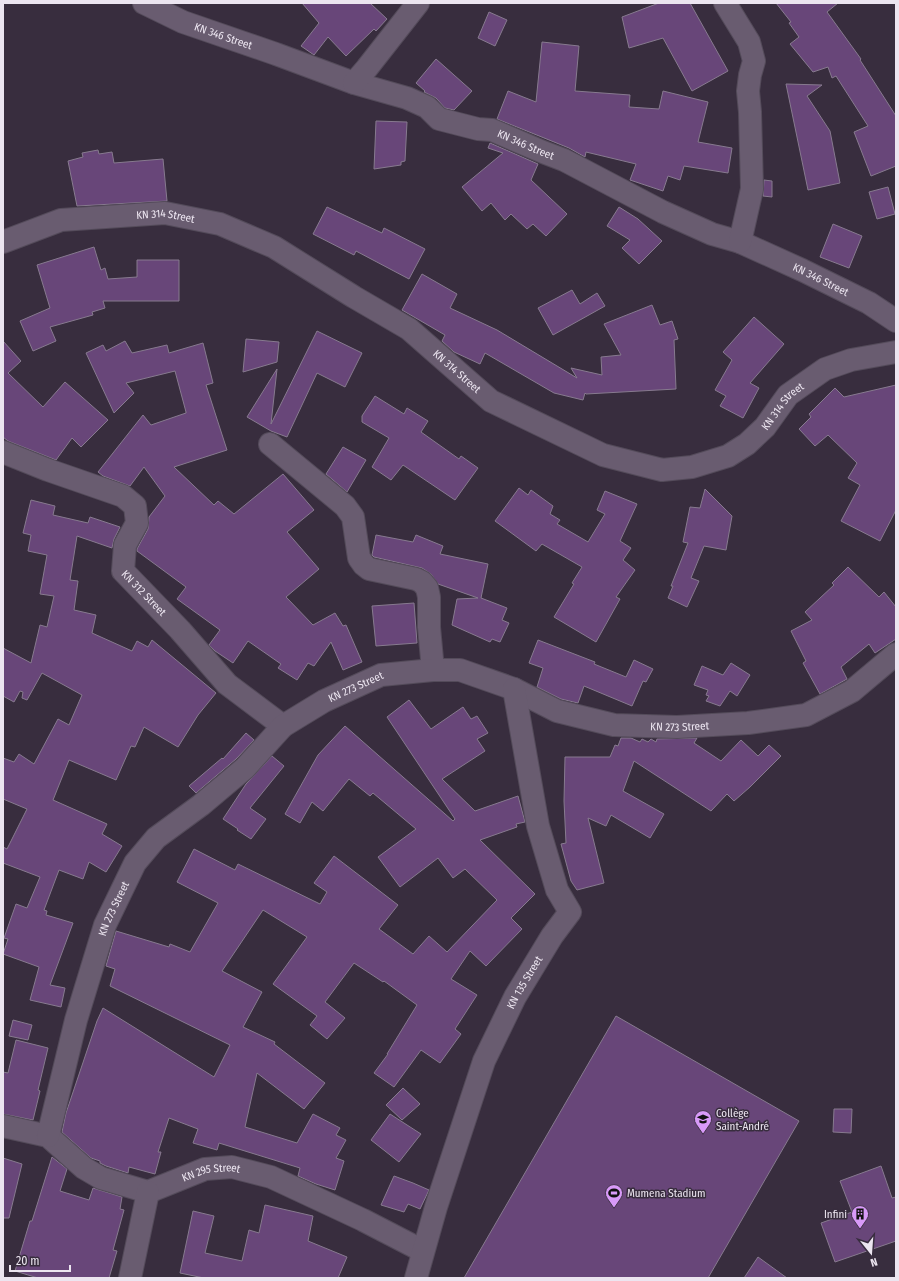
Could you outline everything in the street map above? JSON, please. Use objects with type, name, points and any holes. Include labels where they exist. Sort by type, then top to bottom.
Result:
[{"type":"street","name":"KN 346 Street","points":[[144,3],[183,22],[354,83],[407,98],[427,107],[439,119],[478,129],[492,130],[564,160],[663,212],[712,234],[740,242],[802,270],[869,303],[896,321]]},
{"type":"street","points":[[354,83],[418,3]]},
{"type":"street","points":[[724,3],[748,42],[754,61],[748,91],[752,189],[740,242]]},
{"type":"street","name":"KN 314 Street","points":[[3,242],[61,220],[166,213],[220,224],[274,247],[354,297],[409,329],[491,401],[603,455],[662,470],[692,467],[728,456],[747,444],[765,427],[788,394],[825,369],[851,360],[896,352]]},
{"type":"street","points":[[270,444],[345,506],[352,516],[359,558],[364,565],[369,569],[416,579],[422,582],[429,597],[429,627],[432,670]]},
{"type":"street","name":"KN 312 Street","points":[[3,452],[48,470],[123,496],[135,506],[137,523],[126,545],[123,571],[180,630],[227,684],[283,726]]},
{"type":"street","name":"KN 273 Street","points":[[48,1136],[76,1020],[105,925],[135,863],[156,838],[201,805],[245,768],[283,726],[324,701],[381,675],[432,670],[460,670],[514,688],[557,711],[614,725],[677,727],[748,723],[806,715],[852,692],[896,654]]},
{"type":"street","name":"KN 135 Street","points":[[416,1278],[436,1207],[484,1061],[515,997],[552,936],[570,912],[557,890],[538,826],[514,688]]},
{"type":"street","points":[[3,1126],[48,1136],[84,1168],[101,1178],[148,1192],[130,1278]]},
{"type":"street","name":"KN 295 Street","points":[[148,1192],[206,1169],[232,1167],[271,1177],[363,1220],[423,1251]]},
{"type":"building","points":[[302,3],[370,3],[387,19],[376,31],[374,29],[346,56],[328,37],[314,55],[301,46],[319,23]]},
{"type":"building","points":[[659,3],[690,3],[728,71],[692,91],[663,38],[629,48],[622,17]]},
{"type":"building","points":[[776,3],[838,3],[827,12],[861,59],[860,60],[896,116],[896,166],[871,176],[854,132],[868,126],[836,76],[832,78],[828,67],[813,72],[790,44],[799,37],[789,23],[791,22]]},
{"type":"building","points":[[489,12],[507,20],[495,46],[478,38]]},
{"type":"building","points":[[542,42],[579,46],[575,91],[630,95],[629,107],[659,109],[663,91],[708,102],[698,142],[732,148],[728,173],[684,166],[680,180],[668,176],[663,191],[630,180],[636,164],[586,152],[585,157],[569,148],[497,119],[508,91],[536,102]]},
{"type":"building","points":[[436,59],[472,91],[454,110],[445,108],[436,98],[424,92],[425,91],[416,83]]},
{"type":"building","points":[[786,84],[822,85],[807,96],[830,131],[840,183],[808,190]]},
{"type":"building","points":[[376,121],[407,122],[405,161],[401,162],[401,165],[374,169]]},
{"type":"building","points":[[490,143],[538,164],[531,180],[567,214],[546,236],[533,224],[527,229],[511,214],[505,220],[491,203],[482,211],[462,187],[503,153],[488,148]]},
{"type":"building","points":[[98,150],[99,154],[112,152],[114,163],[163,159],[167,201],[77,206],[68,161],[83,157],[82,153]]},
{"type":"building","points":[[764,180],[772,181],[772,197],[763,196]]},
{"type":"building","points":[[888,187],[895,214],[877,219],[869,192]]},
{"type":"building","points":[[327,207],[382,233],[384,228],[425,249],[409,279],[356,251],[354,255],[313,234]]},
{"type":"building","points":[[619,207],[638,219],[662,241],[639,264],[622,248],[630,240],[607,226]]},
{"type":"building","points":[[833,224],[862,236],[849,268],[820,257]]},
{"type":"building","points":[[94,247],[101,270],[105,268],[108,279],[137,277],[137,260],[179,260],[179,301],[103,301],[105,308],[92,312],[93,315],[50,327],[56,341],[33,351],[20,321],[50,308],[37,265]]},
{"type":"building","points":[[422,274],[457,294],[450,308],[497,330],[577,378],[571,368],[602,375],[601,357],[621,355],[604,324],[652,305],[660,325],[672,321],[678,339],[674,340],[676,389],[585,393],[583,400],[554,393],[485,353],[480,364],[454,352],[442,341],[445,335],[402,310]]},
{"type":"building","points":[[572,290],[580,304],[597,293],[605,306],[553,335],[538,308]]},
{"type":"building","points":[[754,317],[784,344],[750,383],[759,388],[743,418],[720,406],[726,396],[715,390],[732,360],[723,352]]},
{"type":"building","points":[[317,331],[362,353],[345,387],[317,373],[287,437],[271,431],[247,417],[277,369],[271,424]]},
{"type":"building","points":[[246,339],[279,342],[277,362],[243,372]]},
{"type":"building","points":[[3,341],[21,361],[8,373],[43,407],[65,382],[108,420],[81,447],[72,438],[56,460],[8,441],[3,437]]},
{"type":"building","points":[[125,341],[132,353],[167,345],[169,353],[203,343],[213,383],[206,385],[227,450],[174,467],[214,505],[218,501],[234,514],[283,474],[314,510],[287,532],[319,569],[286,597],[313,625],[335,613],[343,626],[346,625],[362,662],[343,670],[331,642],[314,666],[308,663],[297,680],[278,668],[281,664],[248,641],[233,663],[209,645],[220,630],[177,599],[186,587],[137,551],[148,529],[149,517],[165,496],[144,467],[130,486],[103,476],[98,472],[143,415],[151,425],[186,412],[175,371],[126,383],[134,393],[114,413],[86,353],[103,345],[106,351]]},
{"type":"building","points":[[896,385],[896,510],[880,541],[841,521],[860,485],[848,478],[857,463],[828,435],[815,446],[799,429],[811,417],[809,414],[835,388],[844,397]]},
{"type":"building","points":[[375,396],[404,414],[407,408],[428,421],[421,432],[459,459],[461,456],[478,468],[455,500],[403,465],[391,480],[372,467],[389,438],[362,422],[362,416]]},
{"type":"building","points":[[343,447],[366,460],[347,492],[326,474]]},
{"type":"building","points":[[519,488],[528,495],[531,490],[553,506],[550,514],[560,520],[557,524],[588,542],[605,514],[597,510],[605,491],[637,504],[620,541],[631,548],[623,560],[635,570],[616,597],[620,599],[596,642],[554,617],[574,584],[572,583],[582,567],[542,544],[536,551],[495,521]]},
{"type":"building","points":[[705,489],[732,516],[726,550],[704,546],[691,578],[699,581],[687,607],[668,598],[673,586],[671,586],[688,543],[683,542],[690,507],[700,508]]},
{"type":"building","points":[[31,500],[55,506],[53,515],[88,523],[90,517],[120,527],[114,539],[112,548],[77,536],[70,580],[78,581],[74,610],[96,615],[92,633],[132,651],[137,641],[148,647],[152,640],[216,693],[198,715],[178,747],[144,727],[135,747],[131,746],[116,780],[69,760],[53,800],[107,824],[102,834],[122,846],[106,872],[89,862],[83,879],[59,870],[44,910],[47,911],[46,915],[73,923],[50,985],[65,988],[61,1007],[30,1000],[39,967],[3,954],[8,939],[4,938],[16,904],[27,908],[40,877],[3,863],[3,847],[7,849],[27,809],[3,799],[3,758],[14,762],[19,754],[34,764],[58,719],[69,725],[82,695],[42,673],[27,700],[22,698],[23,692],[20,691],[14,702],[3,696],[3,648],[31,663],[40,625],[47,627],[54,596],[40,594],[47,555],[28,551],[31,535],[23,533]]},
{"type":"building","points":[[376,535],[413,542],[416,535],[443,546],[440,554],[488,564],[481,598],[507,608],[502,620],[509,623],[500,642],[492,639],[490,642],[452,625],[457,599],[478,598],[438,584],[431,574],[422,568],[374,557],[372,555]]},
{"type":"building","points":[[848,567],[879,597],[884,592],[896,607],[896,639],[875,653],[869,644],[841,667],[847,679],[820,694],[803,663],[806,661],[791,631],[812,620],[805,612],[834,585],[832,583]]},
{"type":"building","points":[[414,603],[417,643],[376,646],[372,606]]},
{"type":"building","points":[[538,640],[595,662],[594,664],[626,677],[634,660],[653,669],[646,682],[643,681],[632,706],[584,686],[578,703],[561,699],[537,687],[543,668],[529,663]]},
{"type":"building","points":[[731,663],[750,675],[737,696],[730,691],[720,706],[706,701],[709,696],[706,695],[708,690],[694,685],[702,666],[723,675]]},
{"type":"building","points":[[409,700],[431,729],[463,707],[471,719],[477,716],[488,733],[477,739],[485,751],[442,779],[475,811],[518,796],[525,822],[516,824],[517,827],[480,840],[535,894],[511,918],[522,929],[486,966],[470,951],[451,979],[477,995],[455,1029],[461,1034],[440,1063],[421,1050],[394,1087],[374,1073],[388,1054],[417,1005],[384,981],[383,982],[354,963],[325,1002],[345,1018],[327,1039],[310,1025],[317,1016],[273,984],[307,937],[263,910],[222,971],[262,992],[243,1027],[275,1042],[274,1044],[325,1083],[304,1109],[257,1073],[245,1127],[297,1143],[313,1114],[340,1128],[336,1135],[346,1140],[336,1158],[344,1161],[335,1190],[298,1176],[300,1168],[219,1143],[217,1150],[193,1143],[198,1129],[169,1118],[158,1152],[161,1152],[155,1174],[129,1167],[128,1173],[106,1166],[100,1163],[100,1161],[91,1158],[62,1132],[66,1113],[97,1021],[103,1008],[214,1077],[230,1045],[110,986],[115,969],[106,966],[116,931],[169,947],[170,944],[190,952],[218,903],[177,882],[194,849],[235,870],[238,864],[320,904],[327,892],[314,883],[334,856],[398,905],[379,929],[413,954],[429,936],[447,952],[497,900],[465,869],[453,878],[438,858],[400,887],[378,857],[416,829],[373,793],[370,796],[349,779],[323,811],[312,802],[300,823],[285,814],[318,755],[345,726],[453,821],[455,819],[387,717]]},
{"type":"building","points":[[246,733],[254,740],[236,759],[196,793],[189,786],[222,758],[223,759]]},
{"type":"building","points":[[621,738],[631,738],[640,742],[642,739],[648,742],[651,739],[656,742],[657,739],[697,738],[694,743],[721,761],[741,740],[758,756],[769,745],[781,756],[734,801],[727,794],[711,811],[634,761],[623,791],[664,814],[650,838],[611,815],[606,826],[588,818],[604,883],[577,890],[571,881],[561,844],[566,843],[564,801],[565,757],[610,757],[615,745],[618,746]]},
{"type":"building","points":[[272,756],[284,766],[250,808],[266,819],[251,839],[223,819],[246,784]]},
{"type":"building","points":[[616,1016],[799,1121],[708,1278],[464,1278]]},
{"type":"building","points":[[13,1020],[32,1025],[28,1040],[9,1036]]},
{"type":"building","points":[[16,1040],[48,1048],[38,1090],[40,1091],[33,1120],[3,1114],[3,1072],[8,1073]]},
{"type":"building","points":[[403,1088],[420,1104],[402,1120],[386,1105]]},
{"type":"building","points":[[834,1109],[852,1109],[851,1133],[833,1132]]},
{"type":"building","points":[[390,1114],[421,1134],[399,1162],[371,1140]]},
{"type":"building","points":[[52,1157],[67,1169],[60,1191],[89,1200],[93,1188],[122,1197],[120,1209],[124,1210],[113,1250],[117,1251],[109,1278],[38,1278],[15,1271]]},
{"type":"building","points":[[3,1158],[22,1164],[9,1218],[3,1218]]},
{"type":"building","name":"Infini","points":[[881,1166],[892,1198],[896,1197],[896,1241],[835,1262],[821,1223],[852,1212],[840,1181]]},
{"type":"building","points":[[394,1176],[429,1190],[420,1209],[408,1204],[404,1212],[381,1205]]},
{"type":"building","points":[[265,1205],[313,1216],[308,1241],[347,1257],[338,1278],[204,1278],[180,1273],[193,1211],[214,1216],[205,1253],[242,1261],[249,1230],[259,1233]]},
{"type":"building","points":[[758,1257],[787,1278],[744,1278]]},
{"type":"place","name":"Collège Saint-André","points":[[703,1134]]},
{"type":"place","name":"Mumena Stadium","points":[[614,1208]]},
{"type":"place","name":"Infini","points":[[860,1229]]}]
